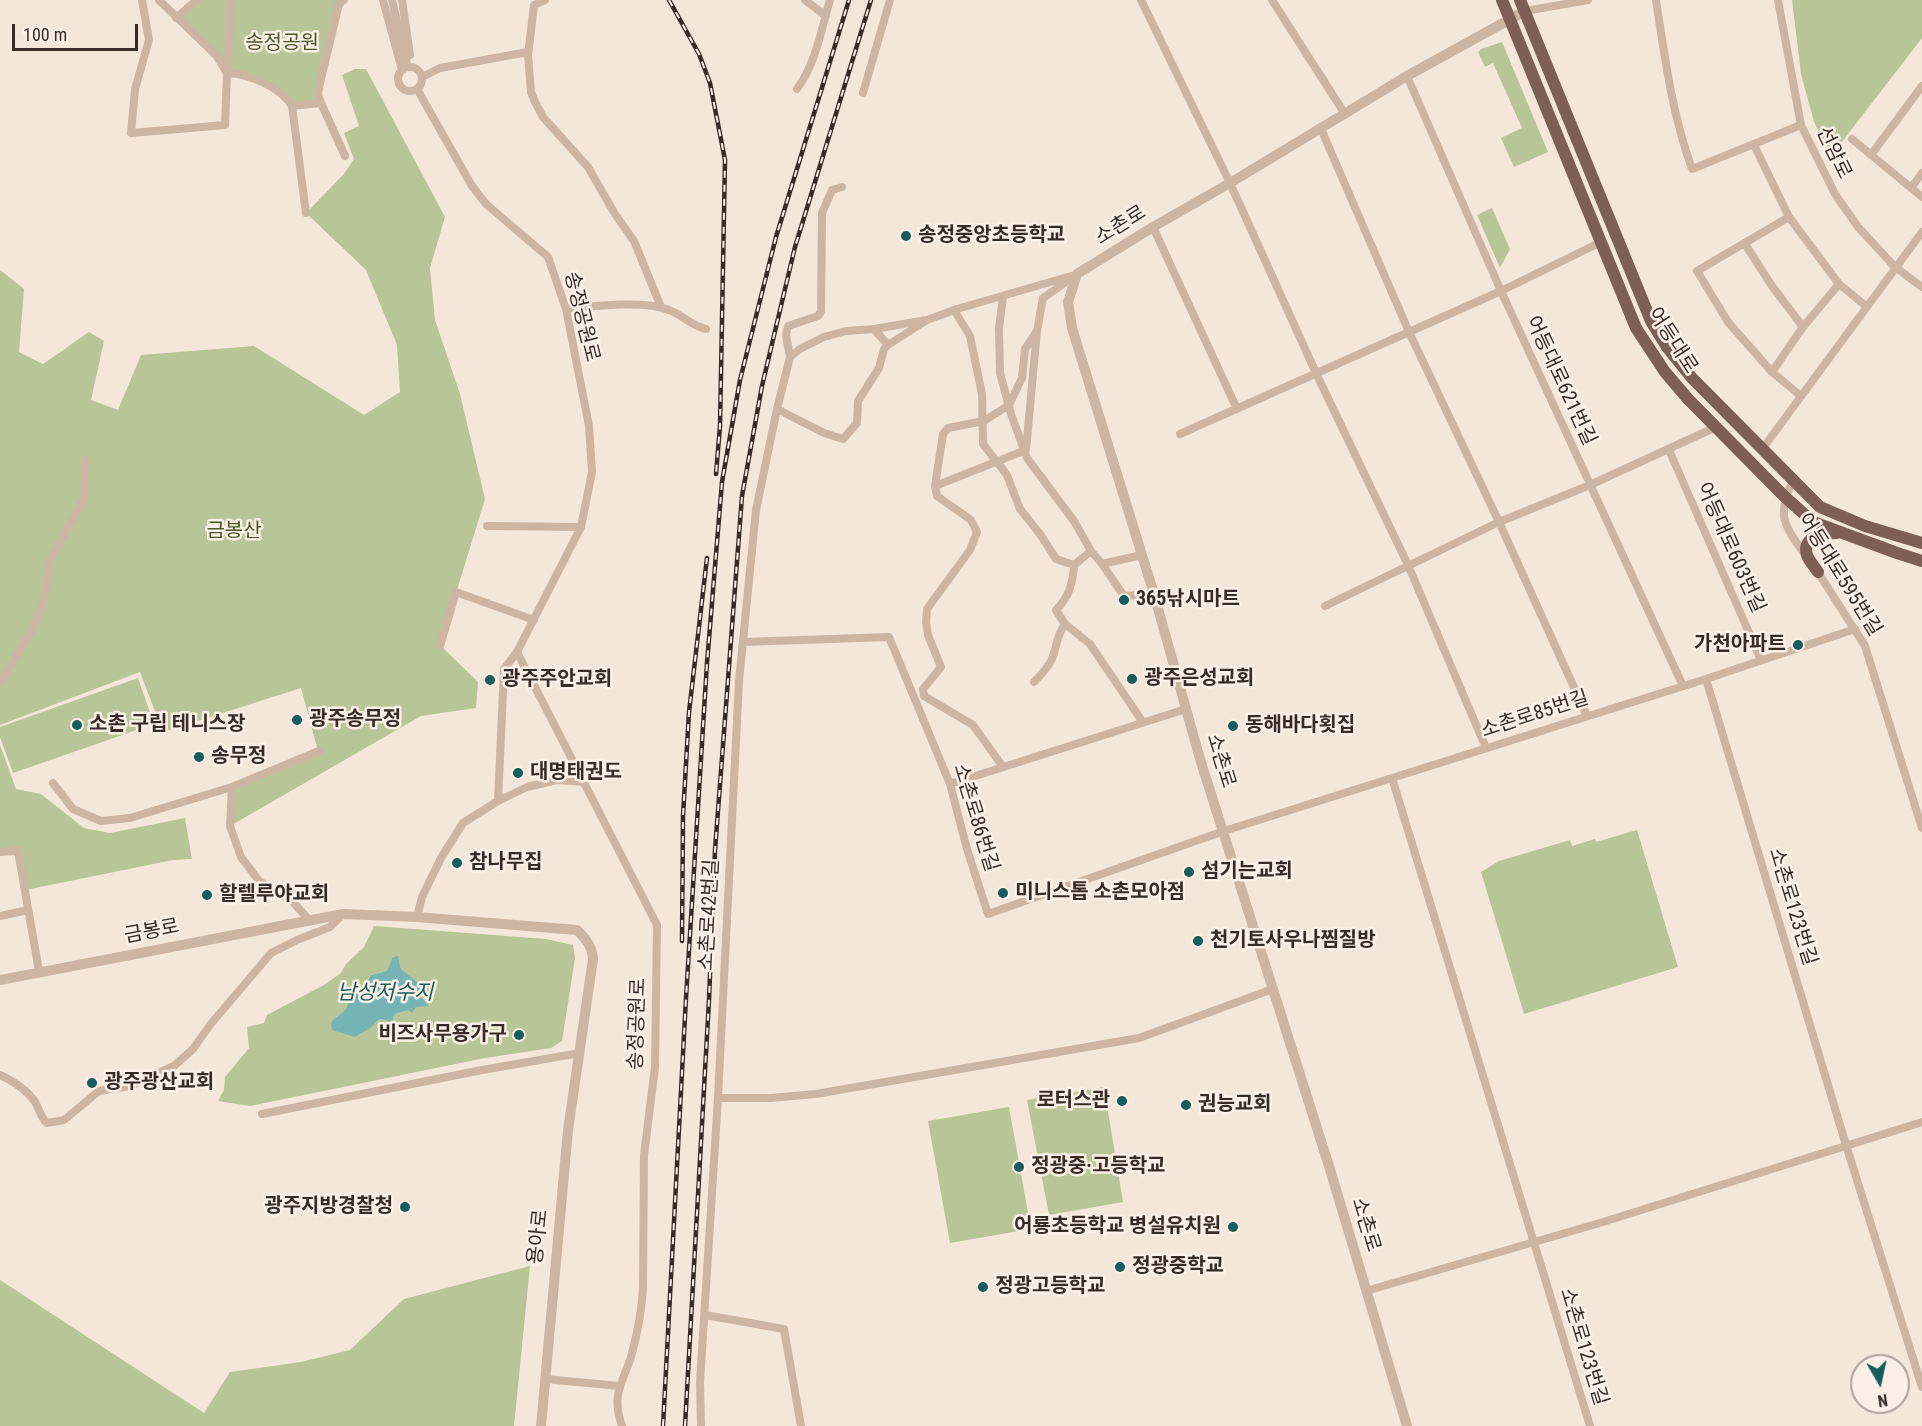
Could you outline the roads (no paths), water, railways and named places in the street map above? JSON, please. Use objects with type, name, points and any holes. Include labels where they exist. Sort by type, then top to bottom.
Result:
[{"type":"main road","name":"어등대로","points":[[1502,0],[1636,328],[1665,372],[1785,497],[1813,522],[1922,561]]},
{"type":"main road","name":"어등대로","points":[[1522,6],[1651,321],[1667,347],[1692,378],[1820,507],[1865,526],[1922,543]]},
{"type":"main road","points":[[1818,572],[1807,555],[1808,544],[1814,537],[1824,533],[1840,533]]},
{"type":"street","points":[[142,0],[149,40],[135,89],[131,133],[225,125],[231,0]]},
{"type":"street","points":[[159,0],[216,56],[227,73]]},
{"type":"street","points":[[176,18],[197,0]]},
{"type":"street","points":[[344,0],[339,4],[318,94],[345,156]]},
{"type":"street","points":[[383,0],[407,68]]},
{"type":"street","points":[[392,0],[407,68]]},
{"type":"street","points":[[402,0],[407,68]]},
{"type":"street","points":[[545,0],[535,2],[528,52],[531,92],[543,117],[588,167],[615,214],[634,241],[661,307]]},
{"type":"street","points":[[805,0],[826,16]]},
{"type":"street","points":[[797,88],[806,76],[830,0]]},
{"type":"street","points":[[863,93],[890,0]]},
{"type":"street","points":[[1141,0],[1230,183],[1316,373],[1408,566],[1486,748]]},
{"type":"street","points":[[1272,0],[1345,114]]},
{"type":"street","points":[[1522,6],[1588,0]]},
{"type":"street","points":[[1656,0],[1670,95],[1680,135],[1692,169],[1801,125]]},
{"type":"street","name":"선암로","points":[[1778,0],[1801,125],[1835,194],[1858,227],[1895,267],[1922,287]]},
{"type":"street","name":"소촌로","points":[[1407,1426],[1186,709],[1154,594],[1072,328],[1068,303],[1077,274],[1407,76],[1510,20],[1522,6]]},
{"type":"street","points":[[422,77],[440,68],[528,52]]},
{"type":"street","points":[[407,68],[417,70],[422,77],[421,85],[417,89],[407,91],[400,87],[398,76],[407,68]]},
{"type":"street","points":[[227,73],[236,73],[257,80],[286,98],[292,106],[306,213]]},
{"type":"street","points":[[1407,76],[1501,291]]},
{"type":"street","points":[[1871,154],[1922,86]]},
{"type":"street","name":"송정공원로","points":[[417,89],[472,186],[486,204],[548,257],[566,309],[590,426],[592,472],[581,527],[517,652],[504,669],[498,801]]},
{"type":"street","points":[[292,106],[321,103]]},
{"type":"street","points":[[1320,129],[1409,332],[1587,716]]},
{"type":"street","points":[[1852,139],[1922,197]]},
{"type":"street","points":[[1754,145],[1789,217],[1839,284],[1867,307]]},
{"type":"street","points":[[1911,188],[1922,173]]},
{"type":"street","name":"소촌로42번길","points":[[701,1426],[700,1382],[743,642],[756,510],[790,357],[786,336],[788,326],[818,316],[821,312],[822,213],[832,190],[842,187]]},
{"type":"street","points":[[1789,217],[1697,272],[1728,322],[1772,372],[1801,396]]},
{"type":"street","points":[[1153,227],[1237,409]]},
{"type":"street","points":[[1763,448],[1922,232]]},
{"type":"street","points":[[1180,434],[1501,291],[1601,242]]},
{"type":"street","points":[[1745,244],[1772,286],[1803,327]]},
{"type":"street","points":[[790,357],[800,349],[846,331],[927,320],[1077,274]]},
{"type":"street","points":[[1026,450],[1037,330],[1043,298],[1077,274]]},
{"type":"street","points":[[1772,372],[1803,327],[1839,284]]},
{"type":"street","name":"어등대로621번길","points":[[1501,291],[1683,686]]},
{"type":"street","points":[[1004,296],[999,329],[1000,373],[1008,405],[1028,458],[1074,520],[1091,551],[1124,596],[1154,594]]},
{"type":"street","points":[[566,309],[642,305],[661,307],[684,317],[695,327],[706,329]]},
{"type":"street","points":[[954,310],[970,336],[982,394],[983,444],[1007,475],[1020,509],[1041,534],[1056,559],[1074,566]]},
{"type":"street","points":[[777,409],[824,433],[843,439],[857,423],[858,402],[879,368],[884,349],[927,320]]},
{"type":"street","points":[[874,329],[888,345]]},
{"type":"street","points":[[1003,767],[973,724],[924,696],[923,689],[941,667],[928,635],[927,609],[970,550],[977,532],[971,520],[937,496],[935,486],[943,434],[948,428],[984,421],[1008,405],[1022,378],[1025,349],[1037,330]]},
{"type":"street","points":[[1324,606],[1499,522],[1590,485],[1716,427]]},
{"type":"street","points":[[935,486],[1026,450]]},
{"type":"street","name":"어등대로603번길","points":[[1669,450],[1761,660]]},
{"type":"street","points":[[0,683],[32,630],[43,604],[51,558],[84,499],[85,460]]},
{"type":"street","name":"어등대로595번길","points":[[1794,479],[1785,497],[1782,510],[1790,534],[1818,572],[1865,645],[1922,828]]},
{"type":"street","points":[[487,525],[581,527]]},
{"type":"street","points":[[1091,551],[1074,566],[1073,581],[1064,602],[1056,610],[1065,624],[1090,644],[1142,721]]},
{"type":"street","points":[[1102,564],[1142,555]]},
{"type":"street","points":[[440,645],[456,592],[534,620]]},
{"type":"street","points":[[1034,682],[1052,659],[1057,637],[1065,624]]},
{"type":"street","name":"소촌로85번길","points":[[1224,831],[1706,679],[1856,629]]},
{"type":"street","name":"소촌로86번길","points":[[743,642],[889,637],[950,784],[967,849],[988,914],[1224,831]]},
{"type":"street","name":"송정공원로","points":[[517,652],[657,925],[655,1067],[644,1155],[644,1287],[630,1358],[619,1386],[617,1406],[622,1426]]},
{"type":"street","name":"소촌로123번길","points":[[1706,679],[1846,1145],[1922,1387]]},
{"type":"street","points":[[950,784],[1142,721],[1186,709]]},
{"type":"street","points":[[53,783],[73,809],[101,821],[130,818],[232,787],[319,751]]},
{"type":"street","name":"소촌로123번길","points":[[1392,778],[1590,1426]]},
{"type":"street","points":[[417,917],[422,897],[441,858],[463,823],[498,801],[527,787],[557,780],[585,782]]},
{"type":"street","points":[[232,787],[230,826],[241,856],[259,881],[292,901],[310,921]]},
{"type":"street","points":[[0,852],[18,851],[39,972]]},
{"type":"street","points":[[0,916],[28,910]]},
{"type":"street","points":[[0,1075],[13,1081],[36,1102],[41,1118],[47,1123],[64,1120],[99,1091],[130,1086],[174,1066],[193,1049],[210,1025],[271,953],[330,927],[343,914]]},
{"type":"street","name":"금봉로","points":[[0,980],[343,914],[417,917],[577,930],[592,949],[594,959]]},
{"type":"street","name":"용아로","points":[[541,1426],[568,1130],[594,959]]},
{"type":"street","points":[[718,1098],[771,1098],[816,1094],[1139,1038],[1273,989]]},
{"type":"street","points":[[262,1114],[580,1053]]},
{"type":"street","points":[[1366,1291],[1534,1242],[1922,1122]]},
{"type":"street","points":[[705,1315],[784,1329],[801,1426]]},
{"type":"street","points":[[545,1379],[619,1386]]},
{"type":"water","name":"남성저수지","points":[[398,956],[401,969],[419,983],[424,982],[421,996],[429,1006],[416,1007],[412,1013],[408,1010],[395,1014],[391,1022],[380,1019],[355,1037],[332,1030],[331,1023],[348,1005],[348,993],[361,991],[371,975],[387,971],[392,958]]},
{"type":"railway","points":[[669,0],[699,54],[710,83],[725,160],[720,426],[716,474]]},
{"type":"railway","points":[[663,1426],[686,998],[707,663],[722,482],[740,380],[776,237],[849,0]]},
{"type":"railway","points":[[685,1426],[709,1000],[715,850],[742,496],[762,386],[795,247],[871,0]]},
{"type":"railway","points":[[682,941],[683,816],[689,712],[707,558]]},
{"type":"place","name":"송정중앙초등학교","points":[[906,236]]},
{"type":"place","name":"365낚시마트","points":[[1124,600]]},
{"type":"place","name":"가천아파트","points":[[1798,645]]},
{"type":"place","name":"광주은성교회","points":[[1132,679]]},
{"type":"place","name":"광주주안교회","points":[[490,680]]},
{"type":"place","name":"광주송무정","points":[[297,720]]},
{"type":"place","name":"소촌 구립 테니스장","points":[[77,725]]},
{"type":"place","name":"동해바다횟집","points":[[1233,726]]},
{"type":"place","name":"송무정","points":[[199,757]]},
{"type":"place","name":"대명태권도","points":[[518,773]]},
{"type":"place","name":"참나무집","points":[[457,863]]},
{"type":"place","name":"섬기는교회","points":[[1189,872]]},
{"type":"place","name":"미니스톱 소촌모아점","points":[[1003,893]]},
{"type":"place","name":"할렐루야교회","points":[[207,895]]},
{"type":"place","name":"천기토사우나찜질방","points":[[1198,941]]},
{"type":"place","name":"비즈사무용가구","points":[[519,1035]]},
{"type":"place","name":"광주광산교회","points":[[92,1083]]},
{"type":"place","name":"로터스관","points":[[1122,1101]]},
{"type":"place","name":"권능교회","points":[[1186,1105]]},
{"type":"place","name":"정광중·고등학교","points":[[1019,1167]]},
{"type":"place","name":"광주지방경찰청","points":[[405,1207]]},
{"type":"place","name":"어룡초등학교 병설유치원","points":[[1233,1227]]},
{"type":"place","name":"정광중학교","points":[[1120,1267]]},
{"type":"place","name":"정광고등학교","points":[[983,1287]]},
{"type":"park label","name":"송정공원","points":[[282,44]]},
{"type":"park label","name":"금봉산","points":[[234,532]]}]
